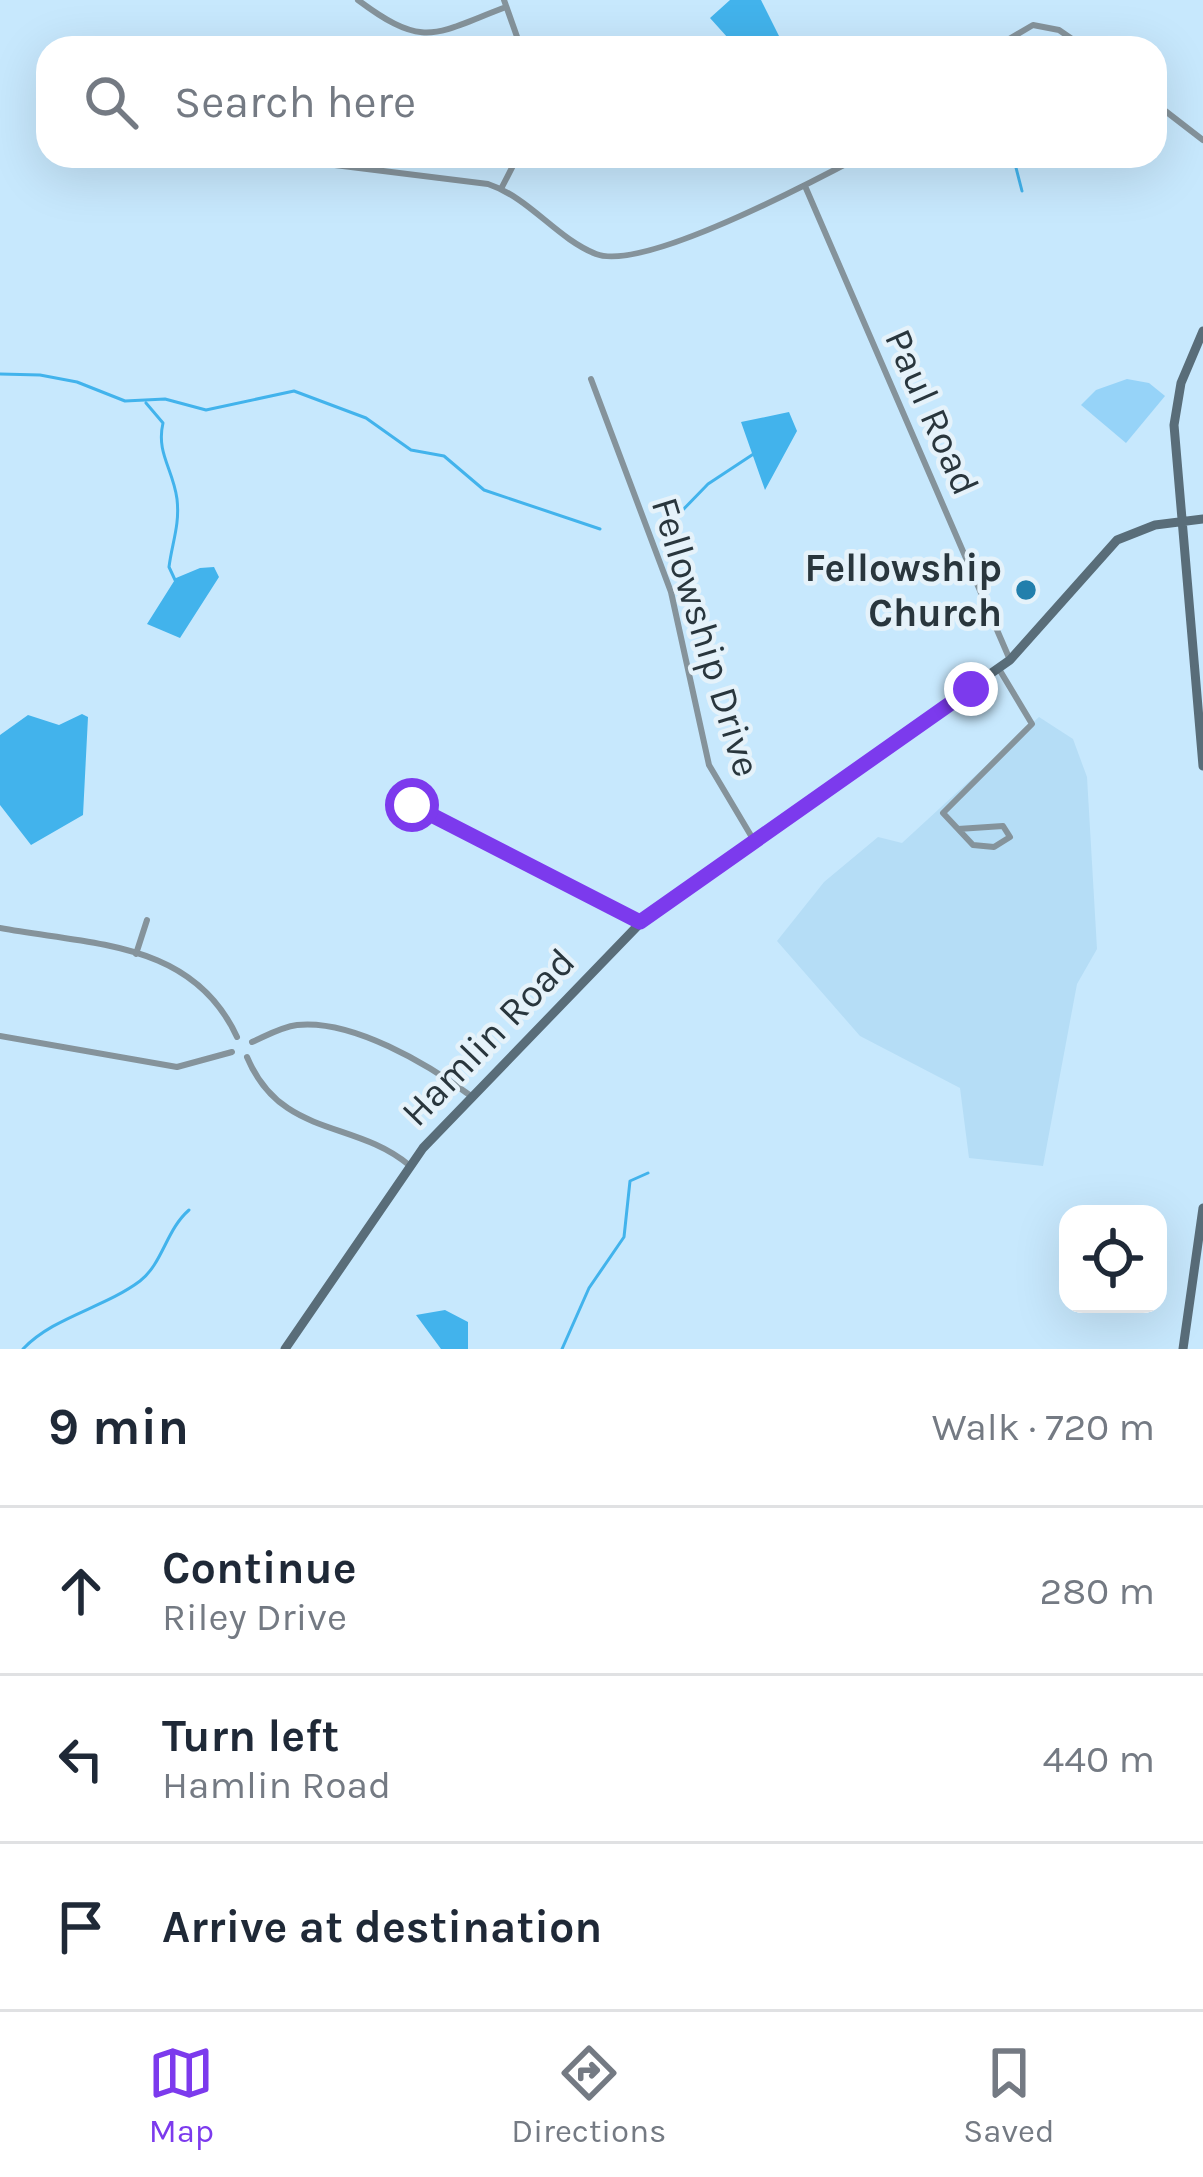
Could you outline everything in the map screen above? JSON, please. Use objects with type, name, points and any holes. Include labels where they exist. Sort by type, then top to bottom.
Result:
[{"type":"street","points":[[358,0],[391,25],[416,34],[505,3],[517,36]]},
{"type":"street","points":[[1014,36],[1033,25],[1068,36]]},
{"type":"street","points":[[1167,112],[1203,140]]},
{"type":"street","points":[[371,168],[461,178],[501,188],[592,252],[620,257],[700,232],[839,168]]},
{"type":"street","points":[[501,188],[512,168]]},
{"type":"street","name":"Paul Road","points":[[805,186],[1010,660]]},
{"type":"street","points":[[1203,332],[1174,415],[1203,766]]},
{"type":"street","name":"Fellowship Drive","points":[[591,379],[671,592],[709,765],[752,839]]},
{"type":"street","name":"Hamlin Road","points":[[285,1349],[409,1165],[640,922],[999,669],[1109,546],[1138,530],[1203,516]]},
{"type":"street","points":[[958,829],[1004,826],[1010,837],[1002,845],[977,846],[958,829],[943,813],[1032,724],[999,669]]},
{"type":"street","points":[[412,805],[640,922]]},
{"type":"street","points":[[136,953],[147,920]]},
{"type":"street","points":[[0,928],[136,953],[198,979],[220,1003],[237,1037],[252,1042],[297,1025],[332,1028],[409,1055],[471,1096]]},
{"type":"street","points":[[0,1036],[166,1067],[198,1066],[232,1052],[247,1057]]},
{"type":"street","points":[[232,1052],[237,1037]]},
{"type":"street","points":[[252,1042],[247,1057],[260,1085],[320,1128],[381,1145],[409,1165]]},
{"type":"street","points":[[1183,1349],[1203,1208]]},
{"type":"shaded area","points":[[730,0],[761,0],[779,36],[726,36],[710,18]]},
{"type":"shaded area","points":[[1127,379],[1149,383],[1165,396],[1126,443],[1081,405],[1096,390]]},
{"type":"shaded area","points":[[789,412],[797,431],[765,490],[741,422]]},
{"type":"shaded area","points":[[214,567],[219,577],[180,638],[147,624],[176,578]]},
{"type":"shaded area","points":[[82,714],[88,717],[83,815],[31,845],[0,805],[0,735],[28,715],[59,725]]},
{"type":"shaded area","points":[[1039,717],[1073,739],[1087,777],[1097,949],[1077,984],[1043,1166],[969,1158],[960,1088],[860,1036],[777,941],[824,882],[878,837],[902,843]]},
{"type":"shaded area","points":[[445,1310],[468,1322],[468,1349],[441,1349],[416,1315]]},
{"type":"waterway","points":[[1016,168],[1022,191]]},
{"type":"waterway","points":[[0,374],[40,375],[77,382],[125,401],[165,399],[206,410],[294,391],[366,418],[411,450],[444,456],[484,490],[600,529]]},
{"type":"waterway","points":[[146,403],[163,423],[163,452],[177,499],[169,567],[176,582]]},
{"type":"waterway","points":[[675,518],[708,484],[755,453]]},
{"type":"waterway","points":[[562,1349],[589,1288],[624,1237],[630,1181],[648,1173]]},
{"type":"waterway","points":[[23,1349],[49,1329],[140,1281],[189,1210]]},
{"type":"place","name":"Fellowship Church","points":[[1026,590]]},
{"type":"route","points":[[412,805],[640,922],[691,881],[971,689]]}]
